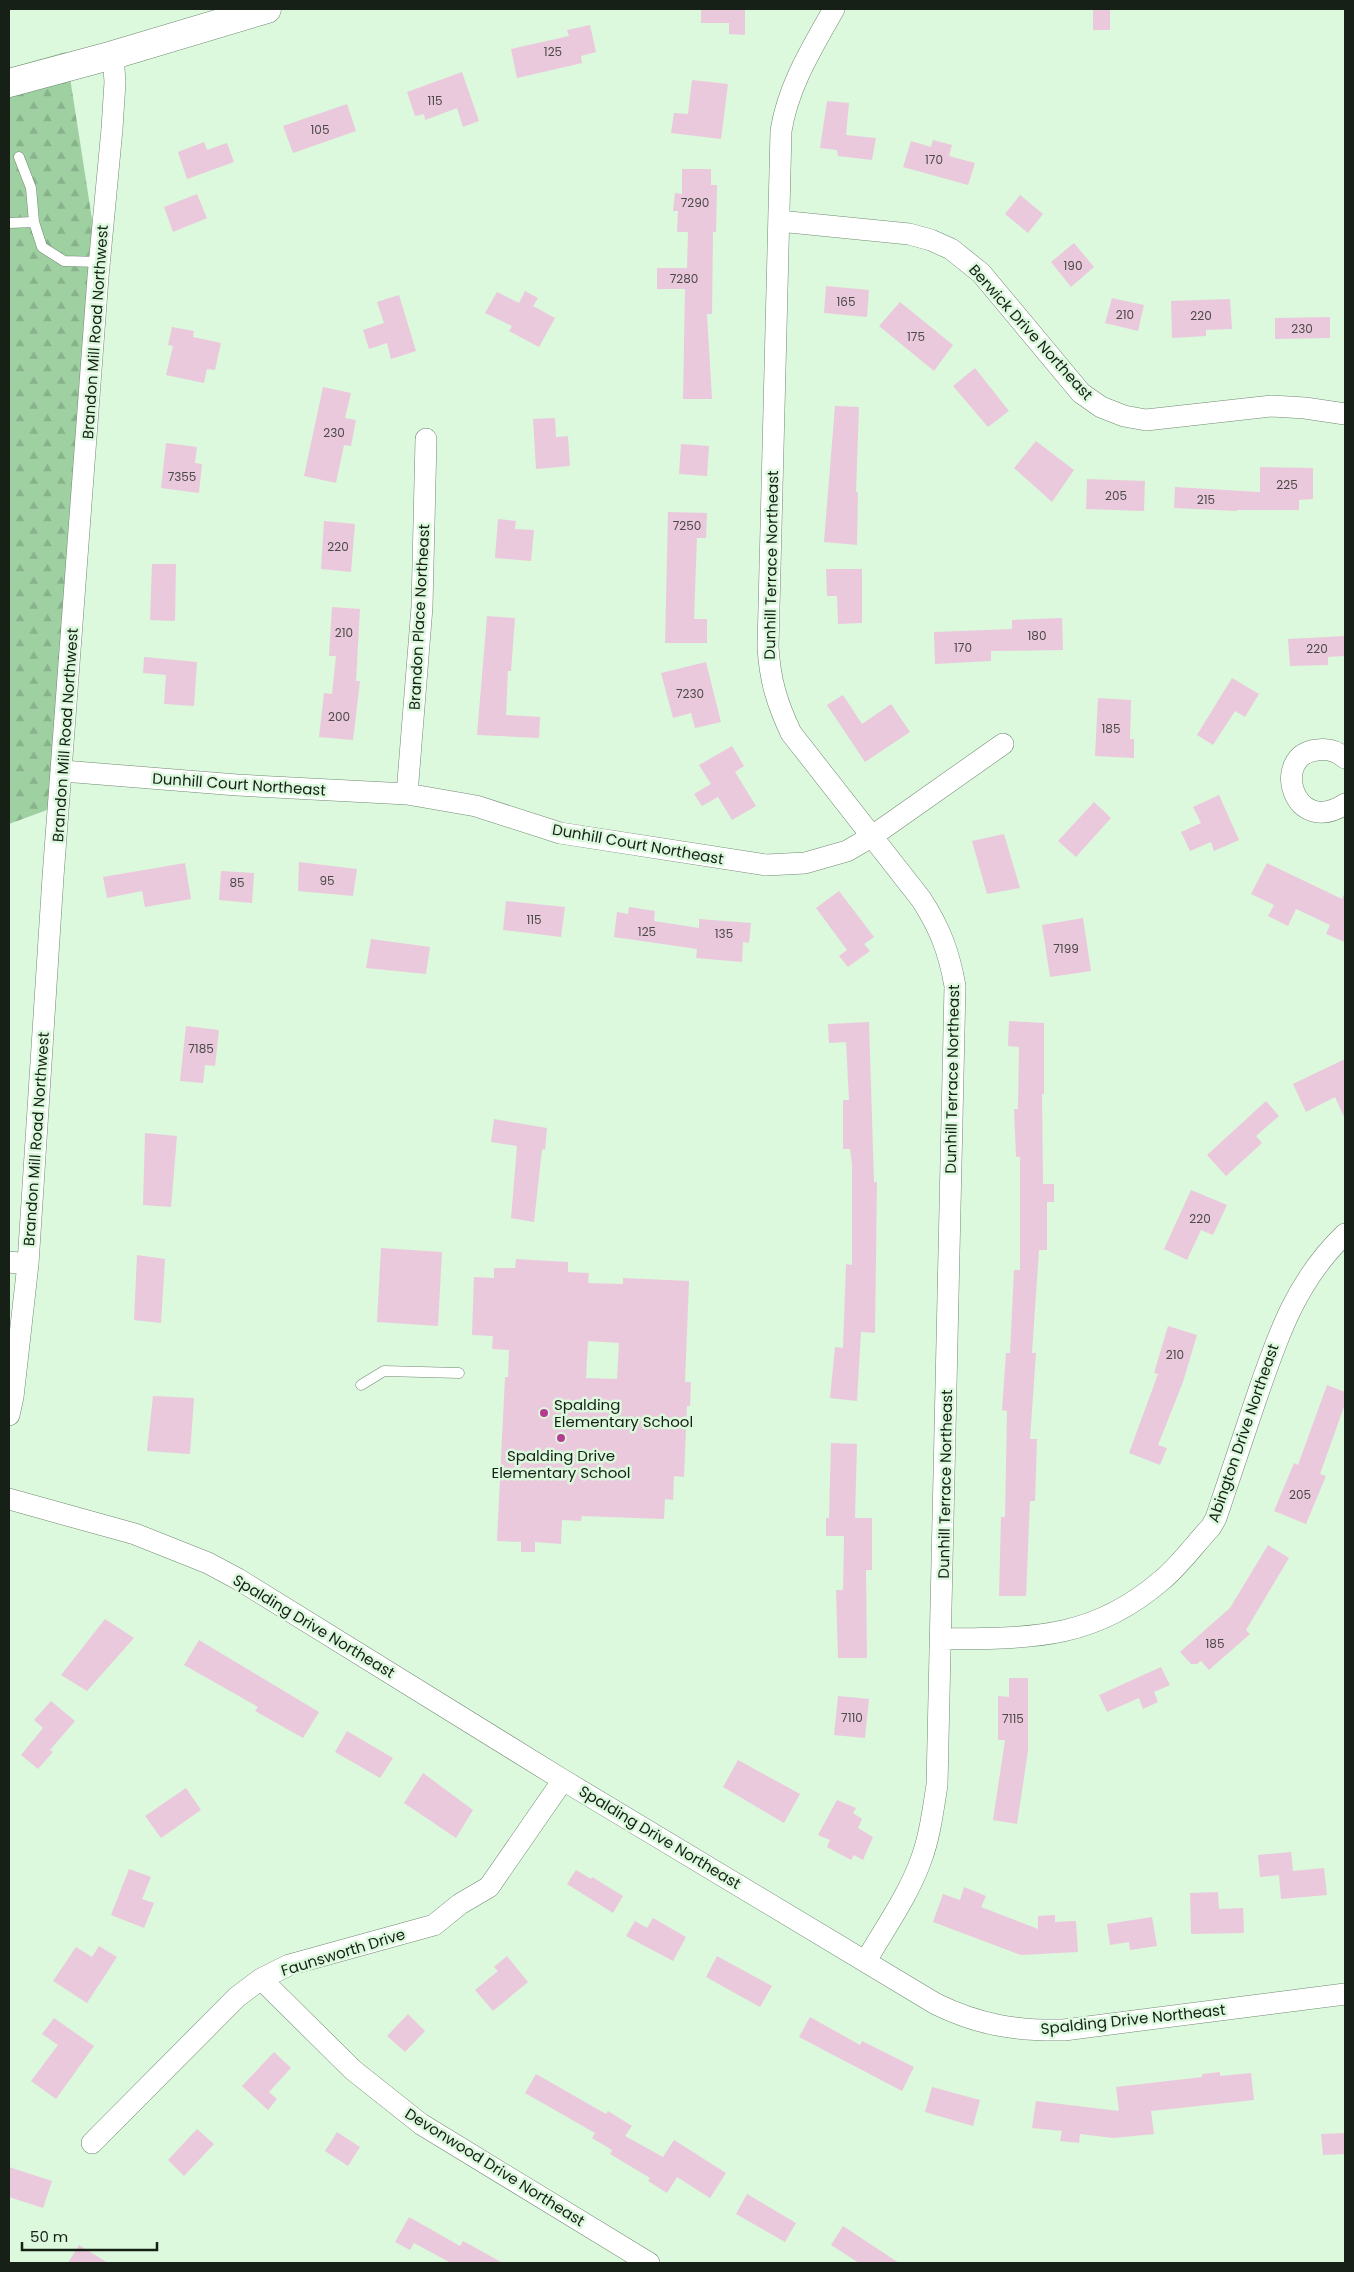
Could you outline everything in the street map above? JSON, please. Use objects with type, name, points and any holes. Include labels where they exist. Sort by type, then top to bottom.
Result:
[{"type":"street","points":[[14,82],[113,56],[267,9]]},
{"type":"street","name":"Dunhill Terrace Northeast","points":[[834,9],[801,68],[785,107],[781,131],[768,647],[770,674],[777,704],[791,732],[921,899],[935,920],[949,953],[955,986],[937,1785],[930,1830],[922,1860],[910,1888],[866,1961]]},
{"type":"street","name":"Brandon Mill Road Northwest","points":[[9,1415],[13,1397],[18,1263],[63,771],[100,262],[116,82],[113,56]]},
{"type":"street","name":"Berwick Drive Northeast","points":[[779,221],[909,234],[931,240],[951,249],[982,273],[1081,393],[1101,407],[1124,416],[1146,420],[1272,406],[1305,408],[1345,414]]},
{"type":"street","name":"Brandon Place Northeast","points":[[408,794],[422,607],[426,439]]},
{"type":"street","name":"Dunhill Court Northeast","points":[[63,771],[237,786],[408,794],[476,806],[560,833],[766,865],[794,865],[821,860],[847,851],[871,837],[1003,744]]},
{"type":"street","points":[[1342,810],[1314,812],[1304,806],[1292,791],[1292,772],[1296,763],[1313,750],[1324,749],[1334,751],[1345,758]]},
{"type":"street","name":"Abington Drive Northeast","points":[[941,1639],[1031,1637],[1071,1631],[1099,1622],[1122,1610],[1163,1580],[1211,1527],[1216,1518],[1277,1338],[1291,1306],[1307,1278],[1331,1247],[1345,1234]]},
{"type":"street","name":"Spalding Drive Northeast","points":[[9,1499],[135,1534],[208,1563],[394,1674],[563,1780],[936,2004],[956,2014],[990,2025],[1027,2030],[1064,2030],[1345,1994]]},
{"type":"street","name":"Faunsworth Drive","points":[[92,2143],[237,1998],[260,1979],[289,1965],[434,1925],[460,1904],[489,1888],[563,1780]]},
{"type":"street","name":"Devonwood Drive Northeast","points":[[260,1979],[353,2070],[421,2124],[649,2263]]},
{"type":"lane","points":[[19,157],[31,188],[34,222],[42,247],[64,261],[100,262]]},
{"type":"lane","points":[[9,223],[34,222]]},
{"type":"lane","points":[[361,1385],[384,1371],[459,1374]]},
{"type":"green space","points":[[66,52],[99,264],[55,807],[9,824],[9,68]]},
{"type":"building","points":[[701,9],[745,9],[745,35],[729,34],[729,23],[701,23]]},
{"type":"building","points":[[1093,9],[1110,9],[1110,30],[1093,30]]},
{"type":"building","points":[[590,25],[596,52],[581,56],[582,63],[517,78],[511,49],[569,36],[567,30]]},
{"type":"building","points":[[462,72],[479,121],[463,127],[457,108],[425,120],[424,114],[415,116],[407,92]]},
{"type":"building","points":[[692,80],[728,84],[721,139],[671,133],[674,113],[688,114]]},
{"type":"building","points":[[827,101],[849,103],[846,135],[876,138],[872,160],[838,156],[837,150],[820,148]]},
{"type":"building","points":[[347,104],[356,131],[293,153],[283,126]]},
{"type":"building","points":[[933,140],[952,145],[949,156],[975,163],[968,185],[903,167],[911,141],[931,147]]},
{"type":"building","points":[[204,142],[207,150],[227,143],[234,162],[187,179],[178,152]]},
{"type":"building","points":[[682,169],[711,169],[711,185],[717,185],[716,232],[713,232],[712,314],[707,314],[712,399],[683,399],[685,289],[657,289],[657,268],[687,268],[688,232],[677,232],[678,211],[673,211],[675,193],[682,194]]},
{"type":"building","points":[[197,194],[207,218],[173,232],[164,207]]},
{"type":"building","points":[[1020,195],[1043,214],[1028,233],[1005,214]]},
{"type":"building","points":[[1074,243],[1094,267],[1071,287],[1051,262]]},
{"type":"building","points":[[826,286],[869,290],[867,317],[824,313]]},
{"type":"building","points":[[525,291],[538,298],[533,306],[555,318],[539,347],[509,331],[512,326],[485,313],[497,292],[519,303]]},
{"type":"building","points":[[399,295],[416,351],[391,359],[387,343],[369,349],[363,330],[384,323],[377,302]]},
{"type":"building","points":[[1112,298],[1144,305],[1138,331],[1105,323]]},
{"type":"building","points":[[1230,299],[1232,329],[1206,330],[1206,336],[1172,338],[1171,301]]},
{"type":"building","points":[[900,302],[953,345],[934,371],[879,326]]},
{"type":"building","points":[[1330,317],[1330,338],[1275,339],[1275,318]]},
{"type":"building","points":[[172,327],[194,331],[193,337],[221,343],[215,370],[207,369],[204,383],[166,375],[173,346],[168,345]]},
{"type":"building","points":[[975,368],[1009,411],[988,427],[953,386]]},
{"type":"building","points":[[323,387],[351,393],[345,418],[356,420],[351,446],[344,445],[336,483],[304,476]]},
{"type":"building","points":[[835,406],[859,407],[856,492],[858,492],[857,545],[824,542]]},
{"type":"building","points":[[555,418],[556,437],[568,436],[570,466],[536,469],[533,419]]},
{"type":"building","points":[[1036,441],[1074,470],[1052,502],[1014,468]]},
{"type":"building","points":[[166,443],[197,447],[195,463],[202,464],[199,493],[161,488]]},
{"type":"building","points":[[681,444],[709,446],[707,476],[679,474]]},
{"type":"building","points":[[1260,467],[1313,468],[1313,499],[1299,500],[1299,510],[1237,511],[1174,508],[1175,487],[1260,492]]},
{"type":"building","points":[[1087,479],[1145,481],[1144,511],[1086,509]]},
{"type":"building","points":[[668,512],[707,513],[706,538],[697,538],[694,619],[707,619],[707,643],[665,643]]},
{"type":"building","points":[[498,519],[516,521],[515,529],[534,530],[531,561],[495,558]]},
{"type":"building","points":[[324,521],[355,524],[351,572],[321,569]]},
{"type":"building","points":[[152,564],[176,564],[175,621],[150,620]]},
{"type":"building","points":[[826,569],[862,569],[862,623],[838,624],[837,596],[827,596]]},
{"type":"building","points":[[332,607],[360,609],[356,681],[360,681],[353,740],[319,737],[324,693],[332,694],[336,656],[329,656]]},
{"type":"building","points":[[487,616],[515,618],[511,671],[508,671],[506,715],[540,717],[539,738],[477,735]]},
{"type":"building","points":[[1062,618],[1063,650],[991,651],[991,661],[935,664],[934,632],[1012,629],[1012,620]]},
{"type":"building","points":[[1345,636],[1345,656],[1328,657],[1328,665],[1290,666],[1288,639]]},
{"type":"building","points":[[144,657],[197,662],[194,706],[164,704],[166,675],[143,673]]},
{"type":"building","points":[[706,662],[721,722],[695,728],[691,713],[673,718],[661,673]]},
{"type":"building","points":[[1232,678],[1259,694],[1245,717],[1235,711],[1213,745],[1197,735]]},
{"type":"building","points":[[843,695],[862,724],[891,704],[910,732],[865,762],[827,705]]},
{"type":"building","points":[[1098,698],[1131,700],[1130,739],[1134,739],[1134,758],[1095,756]]},
{"type":"building","points":[[732,746],[744,766],[735,772],[756,806],[732,820],[718,797],[702,806],[694,794],[711,784],[699,765]]},
{"type":"building","points":[[1219,795],[1239,840],[1214,851],[1211,842],[1190,851],[1181,832],[1201,823],[1193,807]]},
{"type":"building","points":[[1094,802],[1111,818],[1076,857],[1058,841]]},
{"type":"building","points":[[1004,834],[1020,888],[987,894],[972,841]]},
{"type":"building","points":[[299,862],[357,869],[353,896],[298,891]]},
{"type":"building","points":[[185,863],[191,899],[145,907],[142,891],[107,898],[103,877]]},
{"type":"building","points":[[1267,863],[1342,899],[1345,892],[1345,942],[1326,934],[1330,925],[1296,909],[1288,926],[1268,916],[1274,905],[1251,894]]},
{"type":"building","points":[[221,871],[254,873],[252,903],[219,900]]},
{"type":"building","points":[[839,891],[874,937],[864,944],[870,951],[848,967],[839,956],[847,950],[816,908]]},
{"type":"building","points":[[506,901],[565,907],[561,937],[503,930]]},
{"type":"building","points":[[629,907],[655,911],[654,921],[699,928],[699,919],[751,923],[749,943],[743,942],[742,962],[696,958],[697,949],[614,937],[617,912],[628,914]]},
{"type":"building","points":[[1083,918],[1091,971],[1050,977],[1042,925]]},
{"type":"building","points":[[371,939],[430,947],[426,974],[366,968]]},
{"type":"building","points":[[1009,1021],[1044,1023],[1044,1094],[1042,1094],[1043,1184],[1054,1184],[1054,1202],[1047,1202],[1047,1250],[1039,1250],[1032,1353],[1036,1353],[1030,1439],[1037,1439],[1035,1501],[1030,1501],[1026,1596],[999,1596],[1001,1517],[1005,1517],[1007,1411],[1002,1410],[1006,1353],[1010,1353],[1014,1270],[1020,1270],[1020,1157],[1016,1157],[1014,1109],[1018,1109],[1019,1047],[1008,1046]]},
{"type":"building","points":[[869,1022],[874,1182],[877,1182],[875,1333],[861,1332],[857,1401],[830,1398],[835,1347],[843,1348],[846,1264],[852,1265],[852,1165],[850,1149],[843,1149],[843,1100],[849,1100],[846,1042],[829,1043],[828,1024]]},
{"type":"building","points":[[186,1026],[219,1030],[215,1066],[205,1065],[203,1083],[180,1081]]},
{"type":"building","points":[[1345,1059],[1345,1119],[1335,1097],[1306,1112],[1293,1084]]},
{"type":"building","points":[[1266,1101],[1279,1116],[1256,1136],[1262,1143],[1226,1176],[1207,1155]]},
{"type":"building","points":[[494,1119],[547,1128],[545,1150],[542,1149],[534,1222],[511,1218],[517,1146],[491,1142]]},
{"type":"building","points":[[145,1133],[177,1136],[171,1207],[143,1205]]},
{"type":"building","points":[[1191,1190],[1227,1205],[1213,1235],[1201,1230],[1187,1260],[1164,1249]]},
{"type":"building","points":[[381,1248],[442,1252],[438,1326],[377,1322]]},
{"type":"building","points":[[137,1255],[165,1259],[161,1323],[134,1320]]},
{"type":"building","name":"Spalding Elementary School","points":[[516,1259],[568,1262],[568,1272],[589,1273],[588,1283],[623,1284],[623,1278],[689,1281],[685,1382],[691,1382],[690,1406],[687,1406],[684,1477],[674,1476],[673,1500],[665,1499],[664,1519],[582,1516],[581,1521],[562,1520],[561,1544],[535,1542],[535,1552],[521,1552],[521,1542],[497,1541],[505,1377],[508,1377],[509,1350],[492,1349],[493,1336],[472,1335],[474,1277],[494,1278],[494,1268],[515,1268]],"holes":[[[588,1341],[619,1343],[617,1379],[586,1378]]]},
{"type":"building","points":[[1168,1326],[1197,1335],[1183,1382],[1158,1445],[1167,1448],[1160,1465],[1129,1453],[1158,1374],[1154,1373]]},
{"type":"building","points":[[1327,1385],[1345,1392],[1345,1404],[1320,1474],[1326,1476],[1306,1524],[1274,1511],[1294,1463],[1298,1465]]},
{"type":"building","points":[[153,1396],[194,1398],[190,1454],[147,1451]]},
{"type":"building","points":[[831,1443],[857,1444],[855,1518],[872,1518],[872,1570],[866,1570],[867,1658],[838,1658],[836,1590],[843,1590],[844,1536],[826,1536],[826,1518],[829,1518]]},
{"type":"building","points":[[1268,1545],[1289,1558],[1246,1630],[1250,1634],[1209,1670],[1201,1661],[1197,1664],[1191,1664],[1180,1652],[1230,1608]]},
{"type":"building","points":[[105,1619],[134,1638],[87,1691],[61,1675]]},
{"type":"building","points":[[199,1640],[319,1712],[303,1738],[255,1711],[258,1707],[184,1665]]},
{"type":"building","points":[[1161,1667],[1170,1685],[1154,1692],[1158,1702],[1143,1709],[1139,1698],[1107,1712],[1099,1695]]},
{"type":"building","points":[[1009,1678],[1028,1678],[1028,1751],[1017,1824],[993,1820],[1005,1740],[998,1740],[998,1696],[1009,1697]]},
{"type":"building","points":[[838,1696],[869,1699],[865,1738],[834,1735]]},
{"type":"building","points":[[51,1701],[75,1721],[50,1750],[53,1752],[38,1769],[21,1755],[43,1728],[34,1720]]},
{"type":"building","points":[[347,1731],[393,1758],[380,1778],[335,1752]]},
{"type":"building","points":[[738,1760],[800,1794],[784,1823],[723,1787]]},
{"type":"building","points":[[423,1773],[473,1810],[456,1838],[404,1803]]},
{"type":"building","points":[[186,1788],[201,1810],[161,1838],[145,1816]]},
{"type":"building","points":[[837,1800],[856,1808],[853,1813],[862,1819],[858,1828],[873,1837],[863,1860],[854,1855],[851,1860],[827,1847],[830,1840],[818,1835]]},
{"type":"building","points":[[1291,1852],[1293,1871],[1324,1868],[1327,1895],[1281,1899],[1279,1875],[1260,1877],[1258,1855]]},
{"type":"building","points":[[129,1869],[151,1877],[142,1899],[154,1903],[144,1928],[111,1915]]},
{"type":"building","points":[[576,1870],[591,1879],[592,1877],[623,1896],[613,1913],[567,1884]]},
{"type":"building","points":[[964,1887],[986,1896],[981,1907],[1038,1929],[1038,1916],[1055,1915],[1055,1922],[1076,1921],[1078,1952],[1021,1955],[933,1922],[943,1894],[960,1900]]},
{"type":"building","points":[[1218,1892],[1219,1909],[1243,1908],[1244,1933],[1191,1934],[1190,1893]]},
{"type":"building","points":[[1152,1917],[1157,1946],[1130,1950],[1129,1942],[1110,1945],[1107,1924]]},
{"type":"building","points":[[653,1918],[686,1937],[673,1961],[626,1936],[635,1921],[647,1928]]},
{"type":"building","points":[[99,1946],[117,1957],[87,2003],[53,1981],[76,1947],[92,1957]]},
{"type":"building","points":[[507,1956],[528,1982],[493,2011],[475,1990],[498,1971],[494,1967]]},
{"type":"building","points":[[717,1956],[772,1986],[760,2007],[706,1977]]},
{"type":"building","points":[[408,2014],[425,2031],[405,2052],[387,2036]]},
{"type":"building","points":[[810,2017],[860,2045],[862,2041],[914,2067],[902,2091],[799,2037]]},
{"type":"building","points":[[54,2018],[94,2046],[56,2099],[31,2081],[58,2045],[42,2034]]},
{"type":"building","points":[[274,2052],[291,2068],[269,2092],[277,2099],[268,2110],[242,2086]]},
{"type":"building","points":[[1220,2072],[1220,2076],[1251,2073],[1254,2100],[1151,2111],[1154,2134],[1113,2138],[1080,2134],[1079,2143],[1060,2141],[1062,2131],[1032,2128],[1036,2101],[1119,2111],[1116,2087],[1202,2077],[1202,2074]]},
{"type":"building","points":[[536,2074],[606,2114],[608,2111],[632,2126],[625,2136],[663,2157],[674,2140],[726,2173],[710,2198],[677,2177],[667,2193],[648,2181],[650,2178],[610,2154],[612,2150],[592,2138],[595,2133],[525,2093]]},
{"type":"building","points":[[932,2087],[980,2100],[973,2126],[925,2112]]},
{"type":"building","points":[[197,2129],[214,2144],[184,2176],[168,2160]]},
{"type":"building","points":[[337,2132],[360,2147],[348,2166],[325,2151]]},
{"type":"building","points":[[1345,2133],[1345,2154],[1323,2155],[1321,2134]]},
{"type":"building","points":[[9,2167],[52,2181],[43,2208],[9,2197]]},
{"type":"building","points":[[747,2194],[796,2223],[785,2242],[736,2214]]},
{"type":"building","points":[[409,2217],[460,2246],[463,2241],[503,2263],[451,2263],[414,2243],[410,2250],[395,2242]]},
{"type":"building","points":[[843,2226],[899,2263],[859,2263],[831,2245]]},
{"type":"building","points":[[79,2245],[108,2263],[68,2263]]},
{"type":"place","name":"Spalding Elementary School","points":[[544,1413]]},
{"type":"place","name":"Spalding Drive Elementary School","points":[[561,1438]]}]
